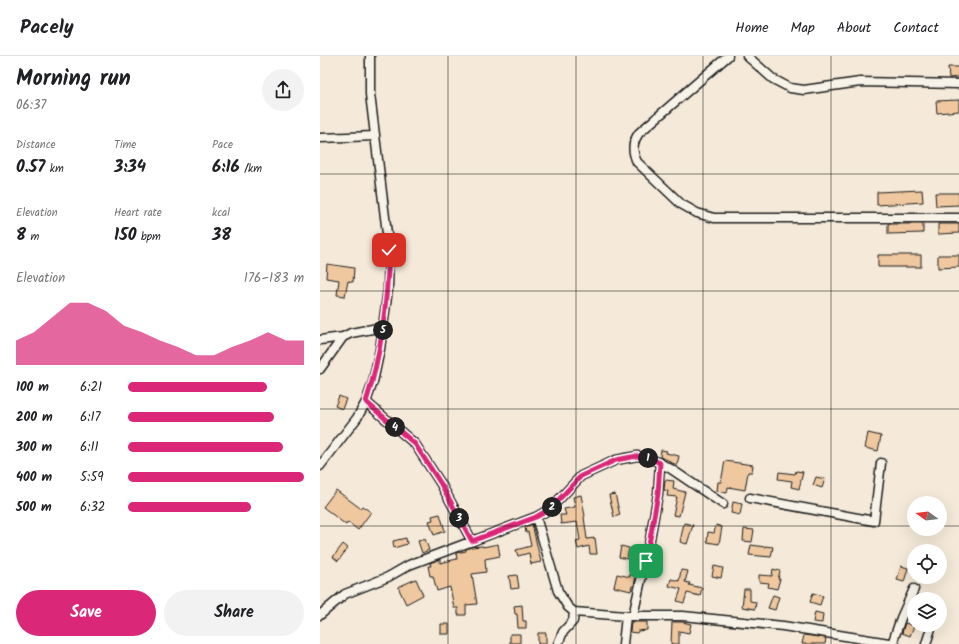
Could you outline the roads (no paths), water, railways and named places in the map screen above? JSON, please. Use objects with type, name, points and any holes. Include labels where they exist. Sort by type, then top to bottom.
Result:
[{"type":"street","points":[[320,466],[357,418],[366,402],[380,349],[388,289],[389,250],[370,94],[370,56]]},
{"type":"street","points":[[728,56],[639,133],[634,141],[633,153],[637,162],[681,204],[697,213],[714,218],[959,218]]},
{"type":"street","points":[[747,56],[773,79],[790,88],[804,90],[860,82],[959,84]]},
{"type":"street","points":[[320,138],[375,136]]},
{"type":"street","points":[[320,340],[343,337],[351,333],[383,327]]},
{"type":"street","points":[[320,369],[343,337]]},
{"type":"street","points":[[366,402],[415,444],[441,484],[472,541]]},
{"type":"street","points":[[320,615],[345,594],[388,577],[409,565],[536,517],[550,509],[581,476],[616,460],[637,456],[650,458],[671,469],[723,504]]},
{"type":"street","points":[[623,644],[650,539],[658,494],[660,463]]},
{"type":"street","points":[[750,498],[874,521],[881,463]]},
{"type":"street","points":[[536,517],[558,591],[568,608],[574,612],[630,616],[690,617],[783,626],[872,642],[895,644]]},
{"type":"street","points":[[892,644],[901,618],[914,589]]},
{"type":"street","points":[[558,644],[563,632],[573,621],[574,612]]},
{"type":"street","points":[[926,644],[930,632]]}]
